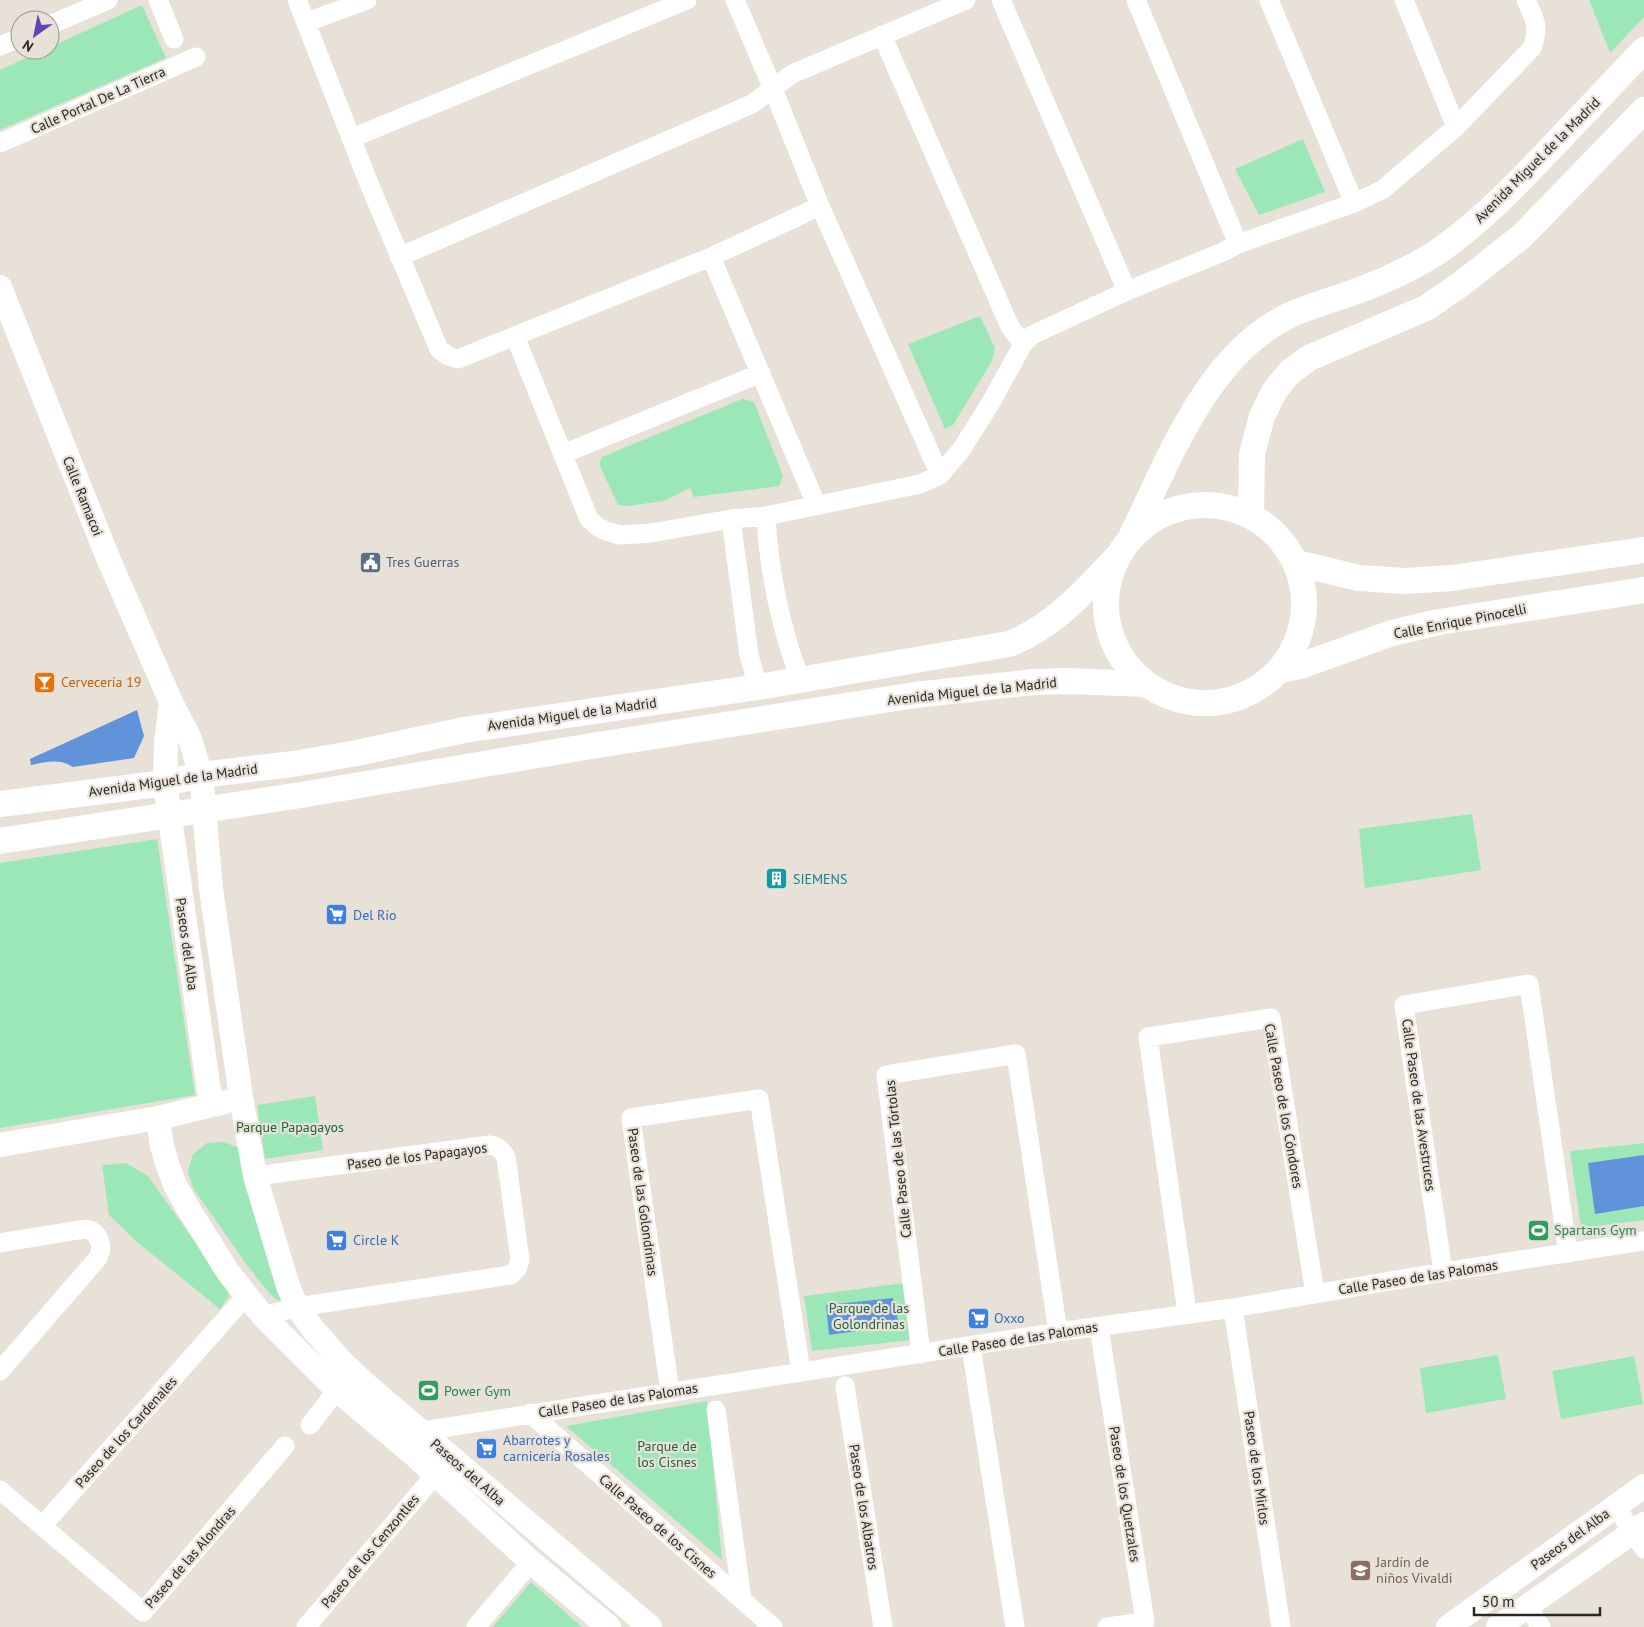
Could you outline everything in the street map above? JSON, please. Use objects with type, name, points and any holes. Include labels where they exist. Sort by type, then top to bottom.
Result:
[{"type":"main road","name":"Avenida Miguel de la Madrid","points":[[1132,535],[1172,452],[1190,420],[1215,379],[1233,356],[1253,338],[1273,324],[1290,315],[1407,270],[1463,233],[1491,210],[1512,189],[1644,50]]},
{"type":"main road","points":[[1251,515],[1252,454],[1262,416],[1275,390],[1290,372],[1309,358],[1426,308],[1475,274],[1522,236],[1644,110]]},
{"type":"main road","points":[[1197,504],[1216,505],[1234,508],[1251,515],[1277,536],[1296,563],[1304,591],[1304,619],[1296,647],[1280,670],[1261,687],[1240,698],[1216,703],[1191,703],[1167,696],[1146,684],[1129,668],[1116,649],[1108,627],[1105,604],[1107,581],[1115,559],[1132,535],[1146,523],[1179,507],[1197,504]]},
{"type":"main road","points":[[1296,563],[1359,578],[1405,581],[1452,578],[1644,550]]},
{"type":"main road","name":"Avenida Miguel de la Madrid","points":[[0,804],[165,783],[201,775],[293,764],[357,753],[464,730],[758,687],[961,654],[1009,644],[1025,638],[1077,599],[1115,559]]},
{"type":"main road","name":"Calle Enrique Pinocelli","points":[[1280,670],[1300,666],[1392,633],[1439,622],[1644,590]]},
{"type":"main road","name":"Avenida Miguel de la Madrid","points":[[0,841],[168,816],[915,695],[1068,680],[1146,684]]},
{"type":"street","points":[[60,21],[108,0]]},
{"type":"street","points":[[158,0],[174,39]]},
{"type":"street","points":[[297,0],[399,256],[439,349],[448,356],[458,359],[710,257],[820,206]]},
{"type":"street","points":[[306,22],[367,0]]},
{"type":"street","points":[[352,138],[687,0]]},
{"type":"street","points":[[735,0],[774,89],[820,206],[940,475]]},
{"type":"street","points":[[399,256],[752,104],[792,74],[966,0]]},
{"type":"street","points":[[1001,0],[1127,291]]},
{"type":"street","points":[[1136,0],[1238,244]]},
{"type":"street","points":[[1269,0],[1354,203]]},
{"type":"street","points":[[1404,0],[1456,128]]},
{"type":"street","points":[[515,336],[589,519],[606,531],[620,535],[651,533],[731,519],[766,516],[816,504],[920,484],[940,475],[961,450],[990,404],[1023,344],[1032,336],[1127,291],[1223,252],[1238,244],[1354,203],[1382,190],[1456,128],[1532,48],[1536,38],[1537,26],[1526,0]]},
{"type":"street","points":[[882,35],[1010,327],[1023,344]]},
{"type":"street","name":"Calle Portal De La Tierra","points":[[0,144],[196,57]]},
{"type":"street","points":[[710,257],[816,504]]},
{"type":"street","name":"Calle Ramacoi","points":[[0,287],[108,558],[171,702],[190,738],[201,775]]},
{"type":"street","points":[[563,454],[761,373]]},
{"type":"street","points":[[766,516],[768,549],[782,623],[800,679]]},
{"type":"street","points":[[731,519],[749,655],[758,687]]},
{"type":"street","points":[[165,783],[166,742],[171,702]]},
{"type":"street","name":"Paseos del Alba","points":[[201,775],[212,890],[241,1097],[255,1176],[277,1252],[297,1306],[313,1329],[340,1360],[364,1383],[650,1627]]},
{"type":"street","name":"Paseos del Alba","points":[[165,783],[168,816],[211,1105]]},
{"type":"street","name":"Calle Paseo de las Avestruces","points":[[1443,1272],[1404,1005],[1529,984],[1568,1253]]},
{"type":"street","name":"Calle Paseo de los Cóndores","points":[[1187,1313],[1148,1037],[1271,1018],[1315,1294]]},
{"type":"street","name":"Calle Paseo de las Tórtolas","points":[[921,1354],[886,1075],[1016,1054],[1058,1332]]},
{"type":"street","points":[[0,1145],[158,1118],[241,1097]]},
{"type":"street","name":"Paseo de las Golondrinas","points":[[670,1392],[631,1118],[741,1101],[759,1099],[801,1372]]},
{"type":"street","name":"Paseos del Alba","points":[[158,1118],[162,1146],[167,1163],[188,1208],[228,1272],[263,1316],[338,1390],[392,1436],[531,1562],[609,1627]]},
{"type":"street","name":"Paseo de los Papagayos","points":[[255,1176],[490,1145],[499,1148],[506,1157],[520,1260],[514,1272],[510,1275],[297,1306]]},
{"type":"street","points":[[0,1243],[85,1229],[95,1233],[101,1243],[98,1258],[0,1371]]},
{"type":"street","name":"Calle Paseo de las Palomas","points":[[392,1436],[1058,1332],[1234,1308],[1443,1272],[1644,1241]]},
{"type":"street","name":"Paseo de los Cardenales","points":[[42,1526],[246,1296]]},
{"type":"street","points":[[263,1316],[297,1306]]},
{"type":"street","name":"Paseo de los Mirlos","points":[[1234,1308],[1281,1627]]},
{"type":"street","name":"Paseo de los Quetzales","points":[[1099,1327],[1145,1622],[1107,1627]]},
{"type":"street","points":[[970,1347],[1015,1627]]},
{"type":"street","name":"Paseo de los Albatros","points":[[845,1386],[883,1627]]},
{"type":"street","points":[[310,1425],[338,1390]]},
{"type":"street","points":[[716,1410],[742,1600],[774,1627]]},
{"type":"street","name":"Calle Paseo de los Cisnes","points":[[530,1413],[742,1600]]},
{"type":"street","name":"Paseo de las Alondras","points":[[42,1526],[143,1612],[284,1446]]},
{"type":"street","name":"Paseo de los Cenzontles","points":[[306,1627],[435,1475]]},
{"type":"street","name":"Paseos del Alba","points":[[1448,1627],[1644,1486]]},
{"type":"street","points":[[0,1490],[42,1526]]},
{"type":"street","points":[[1498,1627],[1527,1606],[1640,1535],[1616,1506]]},
{"type":"street","points":[[476,1627],[531,1562]]},
{"type":"street","points":[[1527,1606],[1541,1627]]},
{"type":"green space","points":[[1589,0],[1644,0],[1644,17],[1610,53]]},
{"type":"green space","points":[[142,5],[166,58],[0,130],[0,70],[22,60],[60,60],[60,42]]},
{"type":"green space","points":[[1303,139],[1325,192],[1259,215],[1235,169]]},
{"type":"green space","points":[[980,316],[995,348],[992,361],[953,425],[945,429],[908,344]]},
{"type":"green space","points":[[742,399],[754,402],[783,476],[779,486],[694,497],[690,488],[664,501],[627,506],[618,505],[599,464],[602,457]]},
{"type":"green space","points":[[1472,814],[1481,870],[1365,888],[1359,829]]},
{"type":"green space","points":[[157,839],[195,1095],[0,1128],[0,863]]},
{"type":"green space","name":"Parque Papagayos","points":[[315,1096],[323,1150],[265,1159],[257,1105]]},
{"type":"green space","points":[[224,1142],[239,1148],[286,1298],[279,1301],[271,1295],[249,1268],[193,1188],[188,1171],[193,1154],[207,1143]]},
{"type":"green space","points":[[1644,1143],[1644,1220],[1581,1228],[1570,1151]]},
{"type":"green space","points":[[126,1163],[148,1176],[225,1284],[229,1296],[220,1309],[137,1242],[109,1215],[102,1165]]},
{"type":"green space","name":"Parque de las Golondrinas","points":[[904,1283],[912,1340],[812,1351],[804,1296]]},
{"type":"green space","points":[[1498,1355],[1506,1399],[1426,1413],[1420,1368]]},
{"type":"green space","points":[[1634,1356],[1643,1404],[1561,1419],[1552,1371]]},
{"type":"green space","name":"Parque de los Cisnes","points":[[707,1401],[722,1560],[566,1426]]},
{"type":"green space","points":[[531,1582],[582,1627],[493,1627]]},
{"type":"water","points":[[137,710],[144,736],[134,758],[73,767],[63,762],[31,765],[30,759]]},
{"type":"water","points":[[1644,1155],[1644,1206],[1595,1214],[1588,1163]]},
{"type":"water","points":[[893,1298],[899,1325],[829,1335],[826,1305]]},
{"type":"place","name":"Tres Guerras","points":[[370,562]]},
{"type":"place","name":"Cervecería 19","points":[[45,682]]},
{"type":"place","name":"SIEMENS","points":[[777,879]]},
{"type":"place","name":"Del Río","points":[[337,915]]},
{"type":"place","name":"Spartans Gym","points":[[1538,1230]]},
{"type":"place","name":"Circle K","points":[[337,1240]]},
{"type":"place","name":"Oxxo","points":[[978,1318]]},
{"type":"place","name":"Power Gym","points":[[428,1391]]},
{"type":"place","name":"Abarrotes y carnicería Rosales","points":[[487,1448]]},
{"type":"place","name":"Jardín de niños Vivaldi","points":[[1360,1570]]}]
